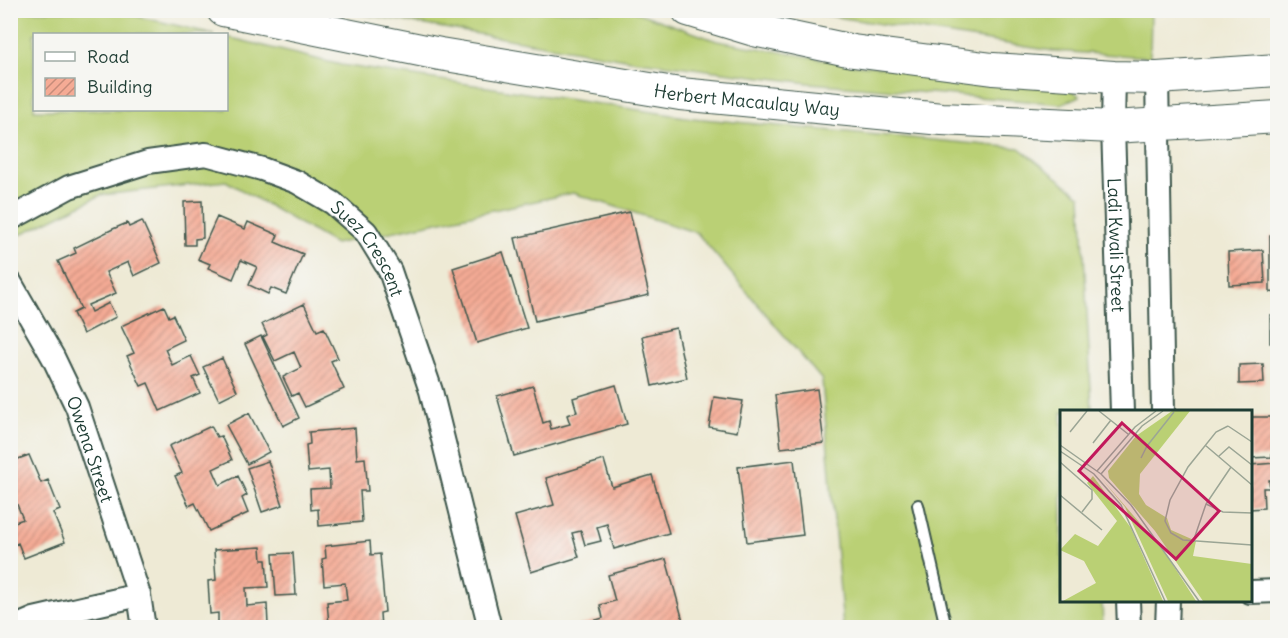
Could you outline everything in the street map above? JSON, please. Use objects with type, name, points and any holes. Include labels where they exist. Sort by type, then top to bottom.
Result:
[{"type":"main road","name":"Herbert Macaulay Way","points":[[223,10],[440,54],[680,94],[942,119],[1113,127],[1278,117]]},
{"type":"main road","points":[[688,10],[754,30],[853,51],[993,69],[1157,78],[1278,70]]},
{"type":"street","name":"Ladi Kwali Street","points":[[1114,77],[1113,127],[1122,410]]},
{"type":"street","points":[[1157,78],[1163,410]]},
{"type":"street","name":"Suez Crescent","points":[[10,219],[69,186],[148,162],[206,154],[262,168],[297,182],[333,204],[366,232],[390,271],[431,391],[490,627]]},
{"type":"street","name":"Owena Street","points":[[10,282],[53,357],[78,407],[139,595],[144,627]]},
{"type":"street","points":[[1252,592],[1278,591]]},
{"type":"street","points":[[13,627],[34,619],[139,595]]},
{"type":"street","points":[[1128,602],[1129,627]]},
{"type":"street","points":[[1167,627],[1168,602]]},
{"type":"lane","points":[[918,505],[945,623],[949,627]]},
{"type":"green space","points":[[11,11],[114,11],[210,33],[33,33],[33,111],[228,111],[228,37],[341,65],[692,118],[1019,148],[1081,196],[1092,410],[1060,410],[1060,602],[1102,602],[1103,627],[843,627],[822,380],[697,233],[573,193],[335,244],[226,181],[101,195],[11,239]]},
{"type":"green space","points":[[344,11],[633,11],[717,41],[857,65],[1059,81],[1080,96],[1061,104],[809,83],[631,60]]},
{"type":"green space","points":[[799,11],[1151,11],[1150,57],[1053,51]]},
{"type":"building","points":[[202,201],[203,238],[195,239],[195,245],[185,245],[184,202]]},
{"type":"building","points":[[630,212],[649,295],[535,321],[515,238]]},
{"type":"building","points":[[217,217],[245,229],[248,222],[278,235],[275,242],[303,254],[286,294],[271,288],[268,294],[249,285],[257,267],[241,260],[233,279],[208,268],[210,264],[198,259]]},
{"type":"building","points":[[142,221],[161,263],[134,276],[128,262],[106,272],[116,293],[88,305],[91,312],[109,303],[116,317],[83,334],[73,313],[81,309],[58,261],[76,253],[74,248],[113,229],[127,223],[129,227]]},
{"type":"building","points":[[1270,236],[1278,236],[1278,293],[1270,292]]},
{"type":"building","points":[[1263,250],[1265,283],[1229,285],[1228,252]]},
{"type":"building","points":[[503,252],[527,328],[477,343],[453,268]]},
{"type":"building","points":[[304,304],[317,331],[324,328],[338,358],[331,361],[344,389],[305,407],[298,393],[292,396],[283,377],[301,368],[294,352],[275,361],[263,337],[267,335],[262,324]]},
{"type":"building","points":[[164,306],[169,317],[173,315],[184,340],[165,349],[172,365],[191,356],[200,375],[193,378],[200,393],[160,411],[148,383],[141,386],[127,356],[134,353],[121,326]]},
{"type":"building","points":[[1278,314],[1278,343],[1270,343],[1270,315]]},
{"type":"building","points":[[676,328],[687,378],[652,386],[642,336]]},
{"type":"building","points":[[261,336],[299,418],[283,426],[245,344]]},
{"type":"building","points":[[222,358],[237,391],[219,400],[203,367]]},
{"type":"building","points":[[1263,364],[1264,383],[1239,384],[1239,365]]},
{"type":"building","points":[[616,385],[627,424],[514,456],[497,396],[533,386],[543,423],[549,421],[551,429],[570,424],[567,415],[577,412],[573,398]]},
{"type":"building","points":[[817,389],[824,443],[781,448],[775,395]]},
{"type":"building","points":[[714,397],[743,401],[737,432],[709,427]]},
{"type":"building","points":[[249,413],[269,452],[247,464],[226,425]]},
{"type":"building","points":[[1252,417],[1271,417],[1272,457],[1252,458]]},
{"type":"building","points":[[211,426],[217,437],[221,436],[232,460],[213,469],[220,485],[238,476],[247,495],[242,498],[248,513],[209,531],[195,503],[189,506],[175,476],[182,473],[169,446]]},
{"type":"building","points":[[355,428],[357,459],[365,458],[368,491],[360,491],[362,522],[319,526],[318,509],[311,510],[310,489],[330,488],[329,470],[308,472],[306,445],[310,444],[309,432]]},
{"type":"building","points":[[29,455],[41,483],[48,480],[60,510],[53,513],[65,542],[24,558],[18,543],[12,546],[10,543],[10,524],[23,519],[16,502],[10,505],[10,462]]},
{"type":"building","points":[[604,460],[612,487],[652,475],[669,533],[614,549],[607,524],[597,527],[601,541],[585,545],[581,531],[572,533],[579,557],[531,572],[515,516],[554,505],[546,478]]},
{"type":"building","points":[[794,460],[803,535],[747,542],[738,467]]},
{"type":"building","points":[[268,461],[283,505],[262,512],[247,468]]},
{"type":"building","points":[[1276,463],[1277,480],[1269,480],[1270,488],[1263,488],[1264,508],[1252,509],[1252,465]]},
{"type":"building","points":[[370,541],[371,555],[380,554],[385,612],[380,613],[381,628],[336,628],[335,623],[329,624],[327,602],[347,600],[345,583],[324,585],[322,559],[326,558],[325,546]]},
{"type":"building","points":[[261,547],[262,560],[266,560],[268,587],[246,588],[247,606],[267,604],[268,625],[262,628],[218,628],[218,613],[210,614],[208,581],[216,580],[214,550]]},
{"type":"building","points":[[293,553],[296,595],[276,596],[273,554]]},
{"type":"building","points":[[666,559],[685,628],[570,628],[603,618],[600,605],[615,601],[608,575]]}]
